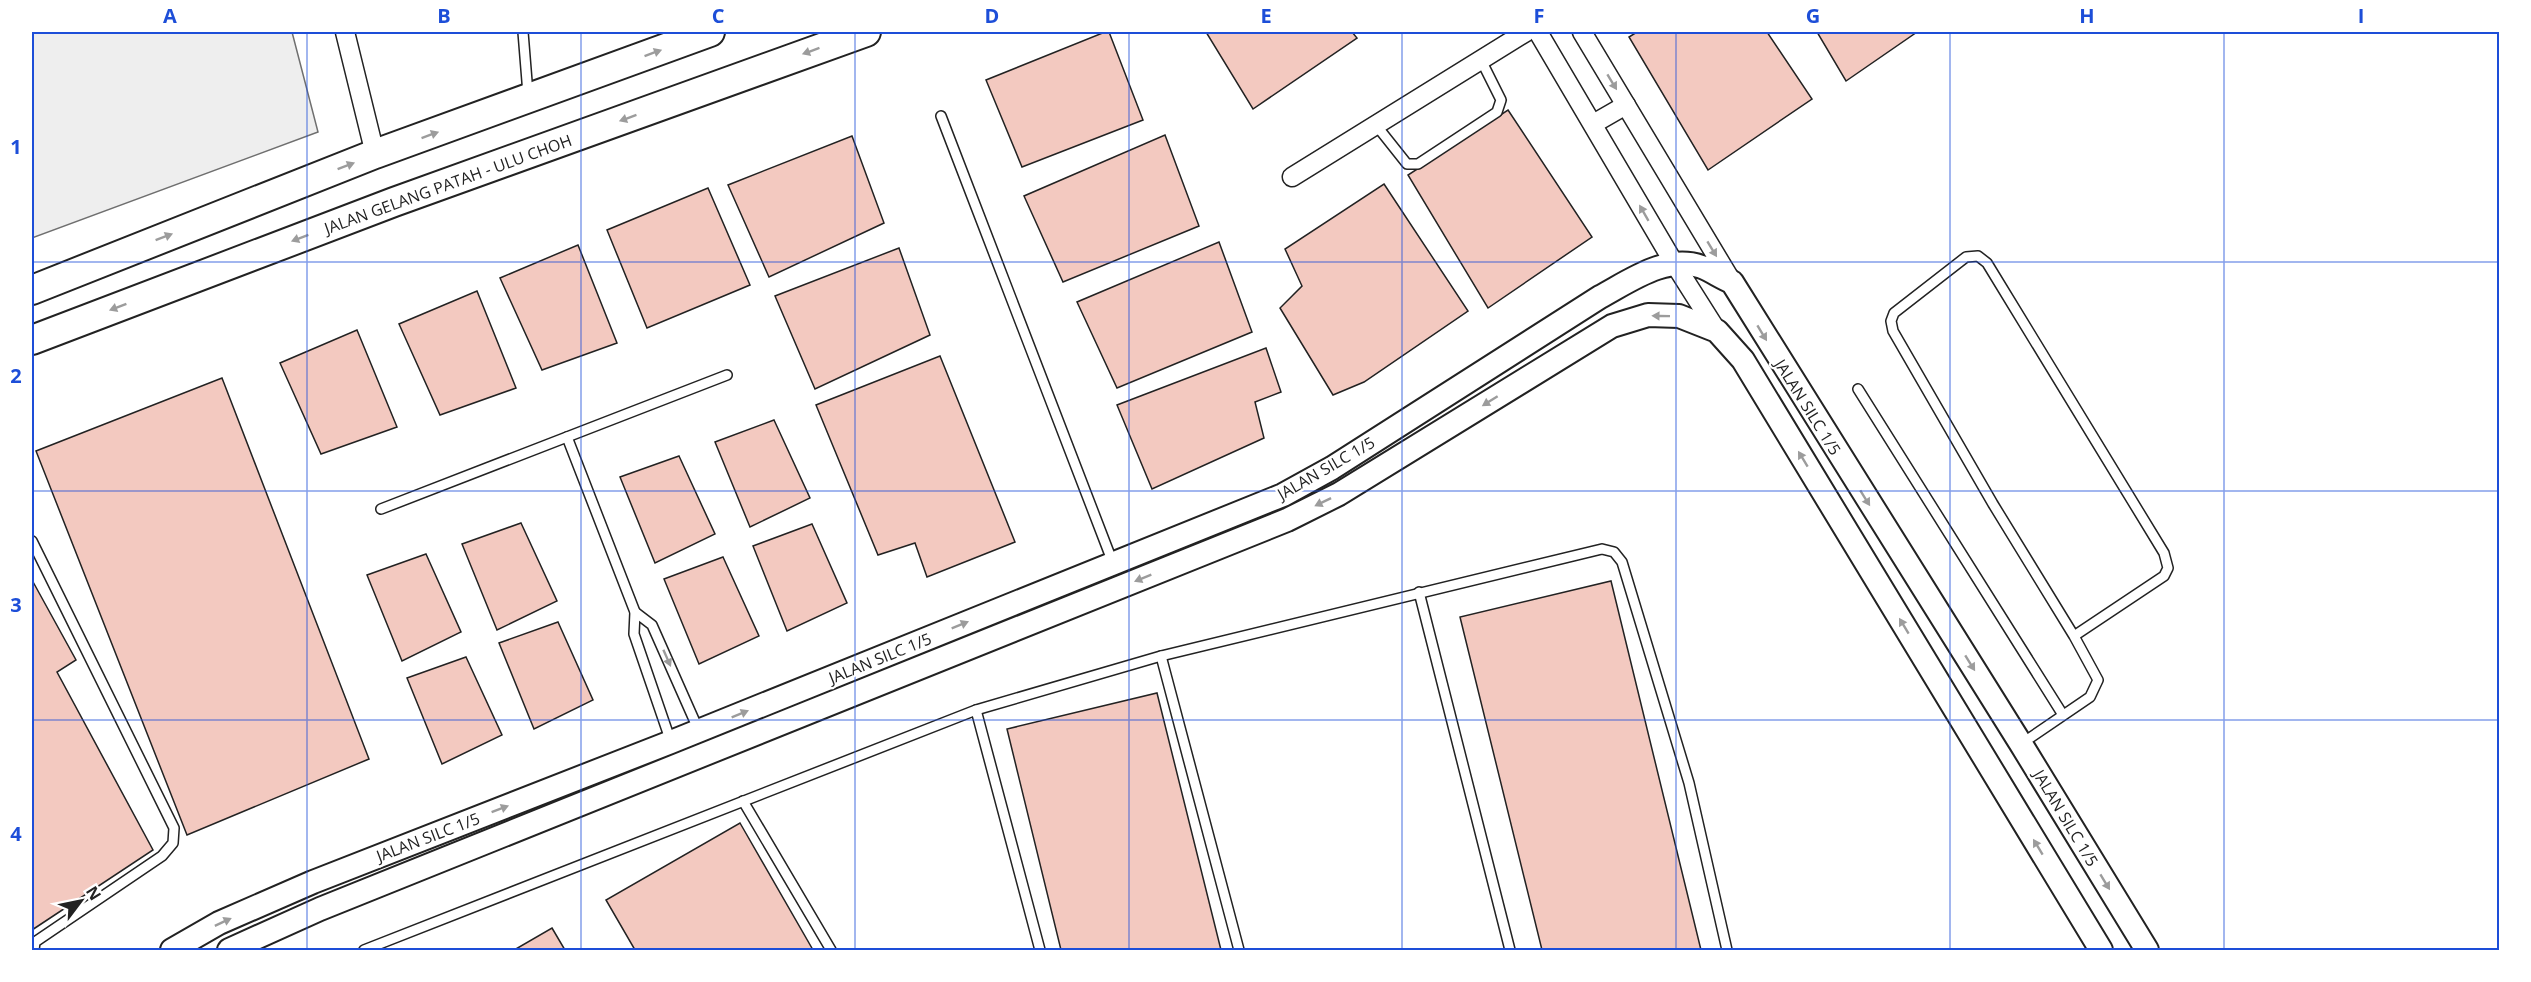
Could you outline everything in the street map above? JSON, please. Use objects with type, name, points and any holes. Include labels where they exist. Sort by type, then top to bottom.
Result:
[{"type":"main road","points":[[32,290],[375,154],[710,32]]},
{"type":"main road","name":"JALAN GELANG PATAH - ULU CHOH","points":[[32,340],[383,207],[866,32]]},
{"type":"street","points":[[345,32],[375,154]]},
{"type":"street","points":[[1292,177],[1526,32]]},
{"type":"street","points":[[1538,32],[1674,263],[1717,331]]},
{"type":"street","points":[[1582,32],[1732,282]]},
{"type":"street","points":[[1593,124],[1626,105]]},
{"type":"street","name":"JALAN SILC 1/5","points":[[171,951],[219,923],[314,882],[699,731],[1293,489],[1332,468],[1600,297],[1646,272],[1674,263],[1701,267],[1732,282],[2021,744],[2147,951]]},
{"type":"street","name":"JALAN SILC 1/5","points":[[229,951],[320,909],[1287,520],[1339,494],[1612,326],[1648,315],[1678,316],[1717,331],[1743,360],[2101,951]]},
{"type":"lane","points":[[523,32],[529,99]]},
{"type":"lane","points":[[1376,125],[1407,164],[1418,164],[1497,112],[1501,100],[1480,60]]},
{"type":"lane","points":[[941,116],[1113,563]]},
{"type":"lane","points":[[2021,744],[2090,697],[2098,680],[2087,656],[2074,636],[1993,504],[1893,331],[1891,321],[1894,313],[1966,257],[1977,256],[1988,263],[2164,553],[2168,568],[2164,576],[2074,636]]},
{"type":"lane","points":[[381,509],[727,375]]},
{"type":"lane","points":[[1858,389],[2063,715]]},
{"type":"lane","points":[[567,437],[635,612],[634,634],[671,742]]},
{"type":"lane","points":[[32,541],[174,828],[173,843],[162,856],[35,942],[34,951]]},
{"type":"lane","points":[[364,951],[976,710],[1161,656],[1602,549],[1614,552],[1622,562],[1689,783],[1727,951]]},
{"type":"lane","points":[[1419,592],[1510,951]]},
{"type":"lane","points":[[635,612],[652,625],[699,731]]},
{"type":"lane","points":[[1161,656],[1239,951]]},
{"type":"lane","points":[[976,710],[1040,951]]},
{"type":"lane","points":[[743,801],[831,951]]},
{"type":"shaded area","points":[[32,32],[292,32],[318,132],[32,238]]},
{"type":"building","points":[[1109,32],[1143,120],[1022,167],[986,80]]},
{"type":"building","points":[[1206,32],[1352,32],[1357,38],[1253,109]]},
{"type":"building","points":[[1637,32],[1767,32],[1812,99],[1708,170],[1629,37]]},
{"type":"building","points":[[1817,32],[1917,32],[1846,81]]},
{"type":"building","points":[[1508,110],[1592,237],[1488,308],[1408,175]]},
{"type":"building","points":[[1165,135],[1199,226],[1063,282],[1024,196]]},
{"type":"building","points":[[852,136],[884,223],[769,277],[728,185]]},
{"type":"building","points":[[1384,184],[1468,311],[1364,382],[1333,395],[1280,308],[1302,286],[1285,249]]},
{"type":"building","points":[[708,188],[750,285],[647,328],[607,230]]},
{"type":"building","points":[[1219,242],[1252,332],[1117,388],[1077,302]]},
{"type":"building","points":[[578,245],[617,343],[542,370],[500,278]]},
{"type":"building","points":[[899,248],[930,335],[815,389],[775,296]]},
{"type":"building","points":[[477,291],[516,388],[440,415],[399,324]]},
{"type":"building","points":[[357,330],[397,427],[321,454],[280,363]]},
{"type":"building","points":[[1266,348],[1281,392],[1255,402],[1264,438],[1152,489],[1117,405]]},
{"type":"building","points":[[940,356],[1015,542],[927,577],[915,543],[878,555],[816,405]]},
{"type":"building","points":[[222,378],[369,759],[187,835],[36,451]]},
{"type":"building","points":[[774,420],[810,498],[750,527],[715,442]]},
{"type":"building","points":[[679,456],[715,534],[655,563],[620,477]]},
{"type":"building","points":[[521,523],[557,601],[497,630],[462,544]]},
{"type":"building","points":[[812,524],[847,603],[787,631],[753,546]]},
{"type":"building","points":[[426,554],[461,632],[402,661],[367,575]]},
{"type":"building","points":[[723,557],[759,636],[699,664],[664,579]]},
{"type":"building","points":[[32,580],[76,660],[57,672],[153,850],[32,930]]},
{"type":"building","points":[[1611,581],[1701,950],[1542,950],[1460,617]]},
{"type":"building","points":[[558,622],[593,700],[534,729],[499,643]]},
{"type":"building","points":[[466,657],[502,735],[442,764],[407,678]]},
{"type":"building","points":[[1157,693],[1221,950],[1061,950],[1007,729]]},
{"type":"building","points":[[740,823],[813,950],[635,950],[606,900]]},
{"type":"building","points":[[552,928],[565,950],[514,950]]}]
